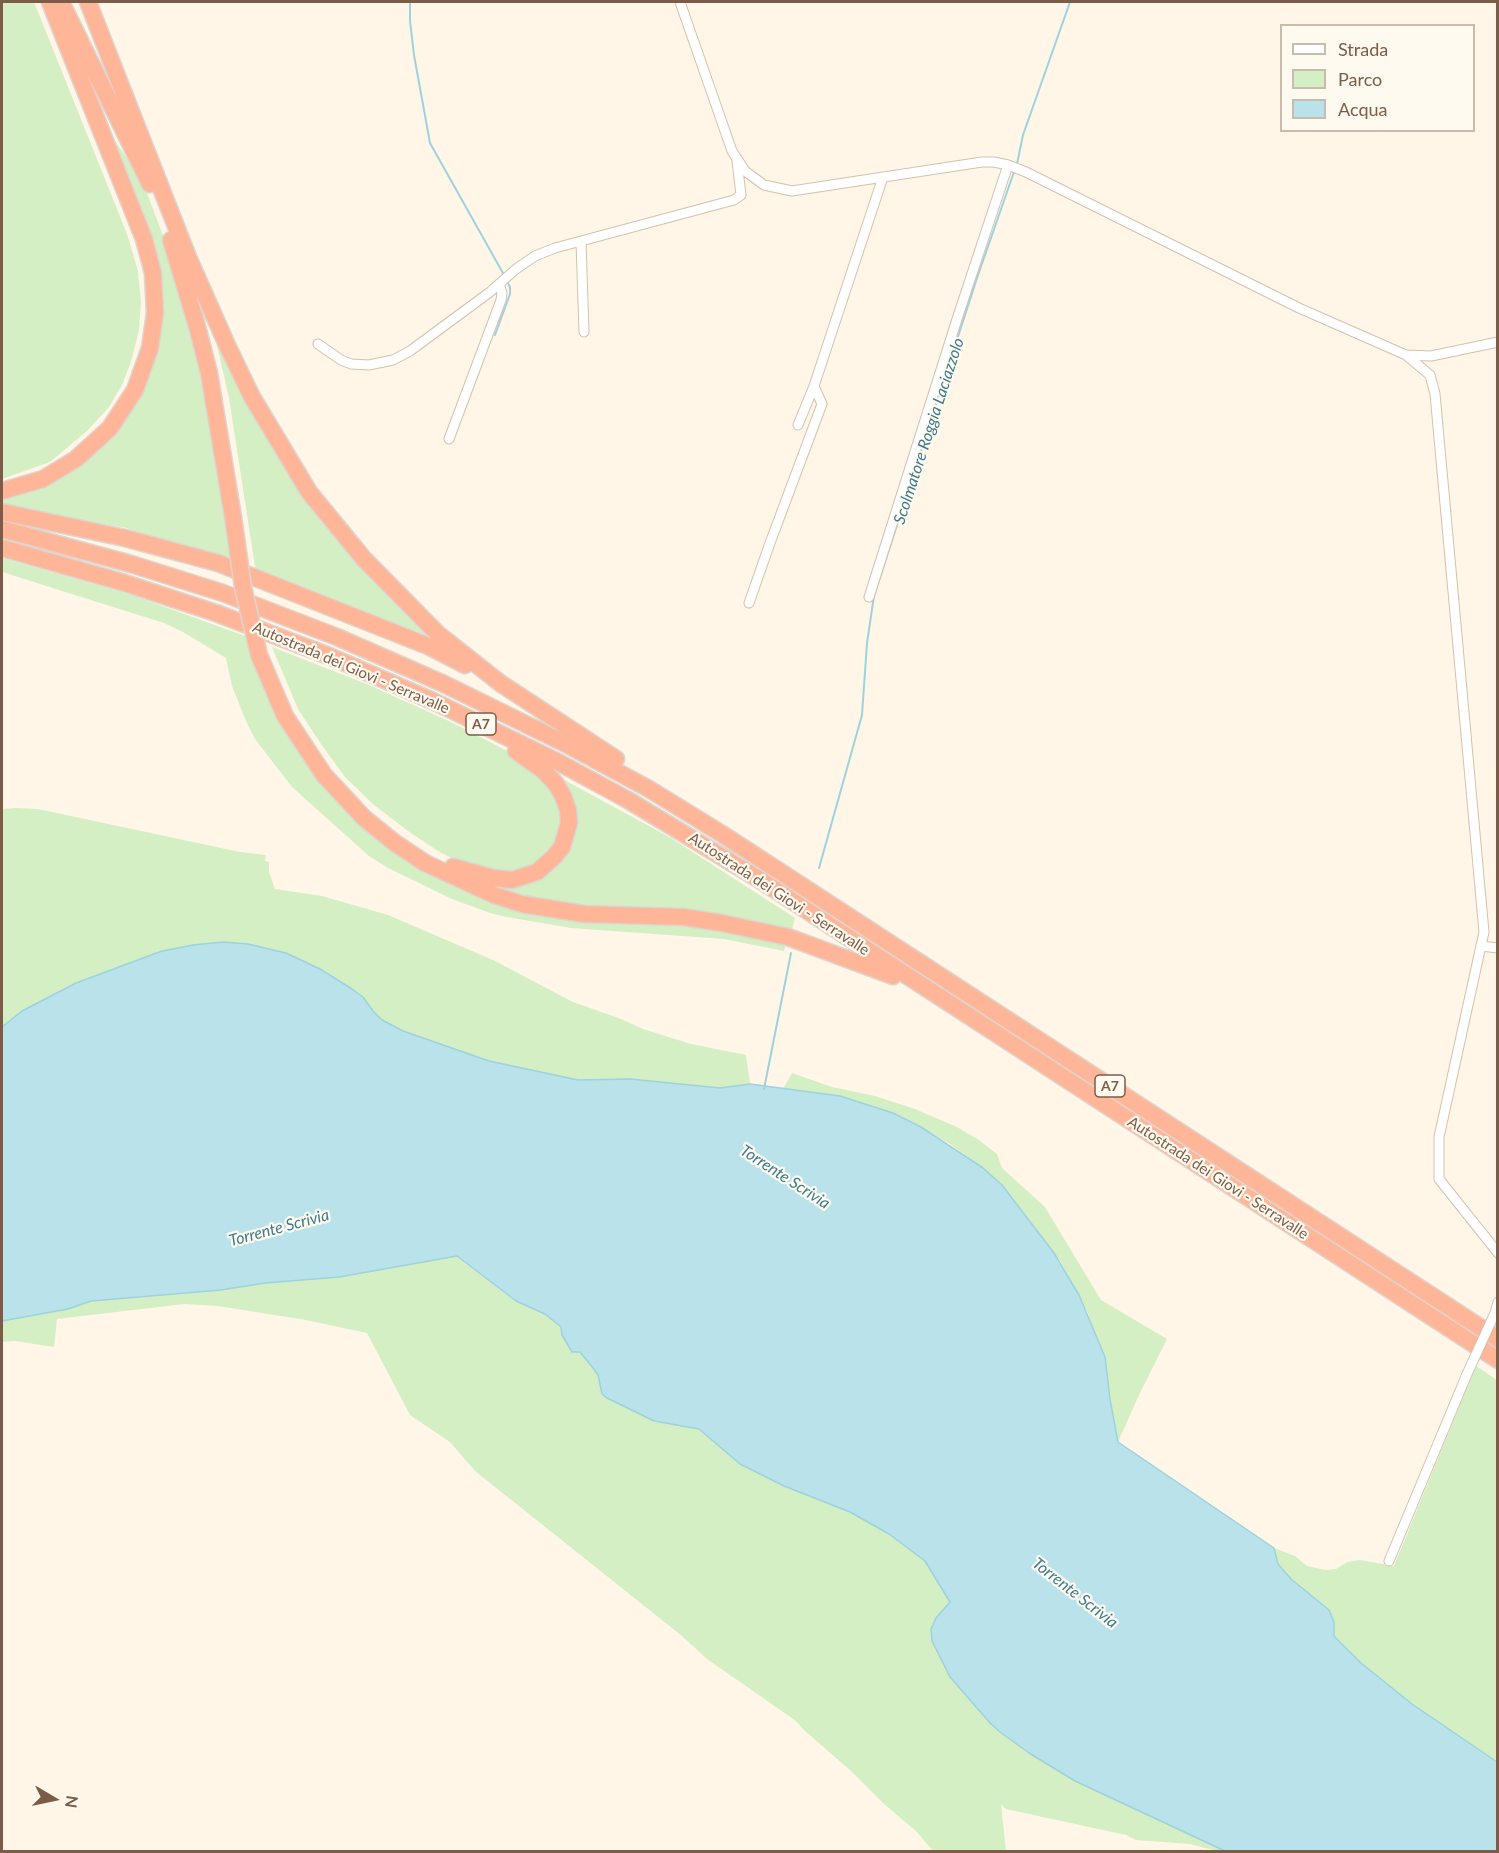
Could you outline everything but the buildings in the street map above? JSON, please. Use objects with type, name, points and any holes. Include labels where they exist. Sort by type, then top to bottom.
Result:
[{"type":"highway","points":[[2,491],[43,479],[76,459],[110,428],[135,390],[150,348],[155,313],[153,273],[144,239],[50,2]]},
{"type":"highway","points":[[61,2],[150,185]]},
{"type":"highway","points":[[78,2],[150,185],[177,260],[200,336],[255,598],[270,685],[285,716],[324,775],[364,818],[387,837],[425,863],[494,895],[522,904],[584,914],[683,917],[771,933],[797,940],[921,986]]},
{"type":"highway","points":[[88,2],[188,256],[252,397],[309,492],[364,559],[430,626],[500,683],[666,790],[722,834]]},
{"type":"highway","points":[[188,256],[223,395],[238,519]]},
{"type":"highway","points":[[2,512],[125,538],[218,563],[428,646],[500,683]]},
{"type":"highway","name":"Autostrada dei Giovi - Serravalle","points":[[2,529],[131,564],[223,593],[337,637],[442,683],[564,743],[649,789],[722,834],[1497,1339]]},
{"type":"highway","name":"Autostrada dei Giovi - Serravalle","points":[[2,548],[125,583],[216,613],[329,656],[433,701],[558,762],[757,878],[1497,1360]]},
{"type":"highway","points":[[264,653],[309,739],[350,792],[373,814],[421,850],[447,865],[493,878],[512,880],[537,872],[554,857],[566,837],[568,816],[563,796],[556,784],[529,759],[433,701]]},
{"type":"street","points":[[680,2],[732,151],[753,178],[764,185],[792,191],[982,162],[994,162],[1014,167],[1299,308],[1406,355],[1430,375],[1435,394],[1484,932],[1439,1137],[1439,1179],[1497,1253]]},
{"type":"street","points":[[318,344],[351,364],[369,365],[393,360],[410,351],[535,256],[734,200],[741,195],[737,159]]},
{"type":"street","points":[[869,597],[1014,167]]},
{"type":"street","points":[[798,424],[814,386],[883,177]]},
{"type":"street","points":[[581,242],[584,332]]},
{"type":"street","points":[[449,439],[501,300],[502,293],[499,284]]},
{"type":"street","points":[[1406,355],[1431,356],[1497,342]]},
{"type":"street","points":[[749,603],[822,404],[814,386]]},
{"type":"street","points":[[1480,946],[1497,948]]},
{"type":"street","points":[[1389,1561],[1495,1313],[1497,1302]]},
{"type":"green space","points":[[2,2],[34,2],[127,234],[138,271],[141,302],[139,330],[131,362],[122,385],[109,407],[87,431],[50,462],[2,479]]},
{"type":"green space","points":[[108,131],[142,180],[170,254],[195,338],[233,565],[127,528],[2,503],[2,496],[114,428],[159,314]]},
{"type":"green space","points":[[214,332],[319,514],[387,595],[432,637],[256,573],[229,398]]},
{"type":"green space","points":[[2,558],[132,595],[245,636],[257,669],[325,785],[479,893],[712,926],[786,944],[784,951],[724,939],[571,928],[507,917],[452,899],[388,868],[369,856],[292,787],[255,739],[232,686],[226,658],[164,623],[2,572]]},
{"type":"green space","points":[[272,647],[369,685],[451,722],[521,758],[545,780],[561,809],[563,826],[559,841],[541,864],[510,874],[469,867],[438,851],[408,831],[374,805],[345,777],[298,709]]},
{"type":"green space","points":[[557,776],[671,838],[795,918],[792,930],[540,900],[476,880],[500,884],[565,852]]},
{"type":"green space","points":[[2,809],[38,809],[240,852],[266,855],[265,861],[269,862],[269,872],[275,889],[322,896],[388,915],[493,960],[573,1002],[643,1029],[691,1044],[746,1055],[750,1084],[720,1088],[630,1079],[578,1080],[489,1061],[403,1031],[382,1020],[363,997],[320,969],[286,953],[248,944],[223,942],[193,945],[128,964],[61,990],[22,1011],[2,1027]]},
{"type":"green space","points":[[792,1073],[832,1087],[875,1096],[915,1109],[957,1127],[979,1140],[997,1154],[1002,1168],[1045,1207],[1101,1300],[1167,1339],[1118,1442],[1108,1383],[1088,1313],[1061,1262],[1002,1185],[950,1144],[893,1113],[840,1096],[783,1089]]},
{"type":"green space","points":[[456,1256],[515,1301],[545,1314],[561,1327],[562,1335],[587,1358],[598,1375],[602,1393],[607,1398],[654,1421],[699,1429],[740,1464],[784,1486],[850,1512],[889,1534],[925,1561],[951,1602],[936,1618],[931,1629],[932,1641],[950,1677],[990,1723],[1029,1753],[1075,1781],[1225,1851],[1190,1844],[1136,1840],[1126,1835],[1006,1809],[1001,1804],[1006,1851],[933,1851],[916,1831],[796,1721],[707,1659],[682,1636],[475,1471],[450,1442],[410,1415],[367,1333],[306,1320],[218,1306],[184,1304],[57,1319],[54,1347],[15,1341],[2,1342],[2,1321],[68,1309],[91,1301],[221,1290],[362,1273]]},
{"type":"green space","points":[[1476,1366],[1497,1380],[1497,1762],[1412,1704],[1361,1663],[1334,1635],[1334,1622],[1329,1610],[1291,1579],[1278,1564],[1274,1548],[1295,1556],[1307,1566],[1326,1570],[1336,1569],[1347,1562],[1360,1560],[1394,1566]]},
{"type":"water","name":"Torrente Scrivia","points":[[223,942],[248,944],[286,953],[320,969],[352,989],[363,997],[382,1020],[403,1031],[489,1061],[578,1080],[630,1079],[720,1088],[750,1084],[840,1096],[893,1113],[921,1127],[983,1168],[1002,1185],[1054,1253],[1079,1295],[1105,1357],[1118,1442],[1274,1548],[1278,1564],[1291,1579],[1329,1610],[1334,1622],[1334,1636],[1361,1663],[1412,1704],[1497,1762],[1497,1851],[1225,1851],[1075,1781],[1000,1732],[950,1677],[932,1641],[931,1629],[936,1618],[950,1602],[925,1561],[889,1534],[850,1512],[784,1486],[740,1464],[699,1429],[654,1421],[607,1398],[602,1394],[598,1375],[580,1352],[572,1352],[562,1335],[561,1327],[545,1314],[516,1301],[457,1256],[339,1277],[91,1301],[68,1309],[2,1321],[2,1027],[22,1011],[76,983],[162,951]]},
{"type":"waterway","points":[[410,2],[414,55],[430,143],[504,275]]},
{"type":"waterway","name":"Scolmatore Roggia Laciazzolo","points":[[1017,164],[1023,135],[1070,2]]},
{"type":"waterway","name":"Scolmatore Roggia Laciazzolo","points":[[819,868],[862,715],[867,643],[874,596],[977,278],[1015,169]]},
{"type":"waterway","points":[[495,335],[510,294],[510,287],[506,280]]},
{"type":"waterway","name":"Scolmatore Roggia Laciazzolo","points":[[764,1089],[791,953]]}]
